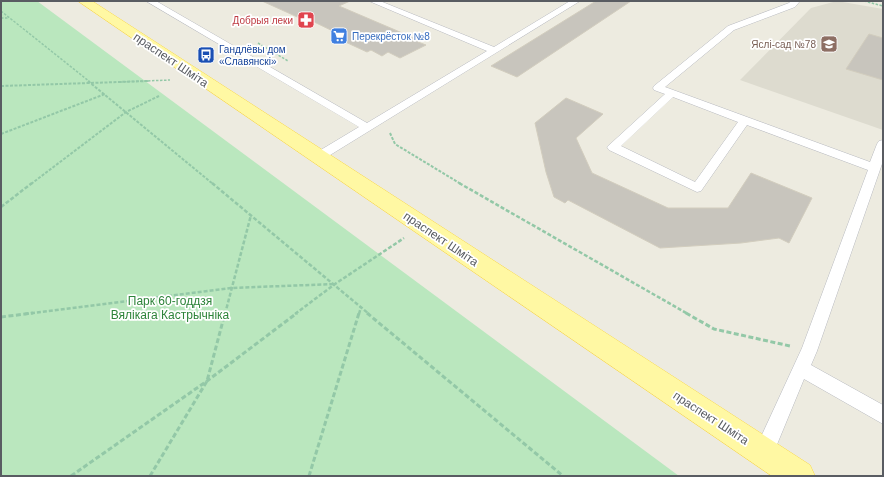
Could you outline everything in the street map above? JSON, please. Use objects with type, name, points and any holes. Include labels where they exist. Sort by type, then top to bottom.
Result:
[{"type":"main road","name":"праспект Шміта","points":[[84,1],[799,476]]},
{"type":"lane","points":[[150,1],[366,127]]},
{"type":"lane","points":[[373,1],[493,50]]},
{"type":"lane","points":[[318,157],[576,1]]},
{"type":"lane","points":[[796,1],[792,5],[731,28],[658,88],[874,168]]},
{"type":"lane","points":[[672,93],[613,147],[697,188],[745,120]]},
{"type":"lane","points":[[764,452],[800,368],[809,351],[883,144]]},
{"type":"lane","points":[[800,368],[883,415]]},
{"type":"path","points":[[864,1],[883,6]]},
{"type":"path","points":[[1,11],[90,82],[335,284],[563,476]]},
{"type":"path","points":[[1,18],[9,18]]},
{"type":"path","points":[[256,42],[288,61]]},
{"type":"path","points":[[1,86],[200,79]]},
{"type":"path","points":[[1,134],[104,94]]},
{"type":"path","points":[[1,207],[126,112],[159,96]]},
{"type":"path","points":[[383,117],[396,144],[443,174],[714,329],[809,351]]},
{"type":"path","points":[[150,476],[207,381],[251,215]]},
{"type":"path","points":[[71,476],[207,381],[335,284],[421,226]]},
{"type":"path","points":[[1,317],[231,288],[335,284]]},
{"type":"path","points":[[309,476],[361,307]]},
{"type":"shaded area","name":"Яслі-сад №78","points":[[837,1],[883,9],[883,130],[740,80],[811,8]]},
{"type":"green space","name":"Парк 60-годдзя Вялікага Кастрычніка","points":[[1,1],[37,1],[679,476],[1,476]]},
{"type":"building","points":[[262,1],[350,1],[339,6],[421,41],[418,42],[426,45],[400,58],[388,52],[382,56],[371,50],[367,52],[339,39],[339,34],[308,19],[304,20]]},
{"type":"building","points":[[596,1],[631,1],[517,77],[491,66]]},
{"type":"building","points":[[869,34],[883,38],[883,80],[846,69]]},
{"type":"building","points":[[566,98],[603,114],[576,138],[592,173],[668,208],[728,208],[751,173],[812,198],[789,243],[779,238],[741,243],[660,248],[568,200],[565,203],[554,197],[546,172],[535,123]]},
{"type":"place","name":"Добрыя леки","points":[[306,20]]},
{"type":"place","name":"Перекрёсток №8","points":[[339,36]]},
{"type":"place","name":"Яслі-сад №78","points":[[829,44]]},
{"type":"place","name":"Гандлёвы дом «Славянскі»","points":[[206,55]]}]
